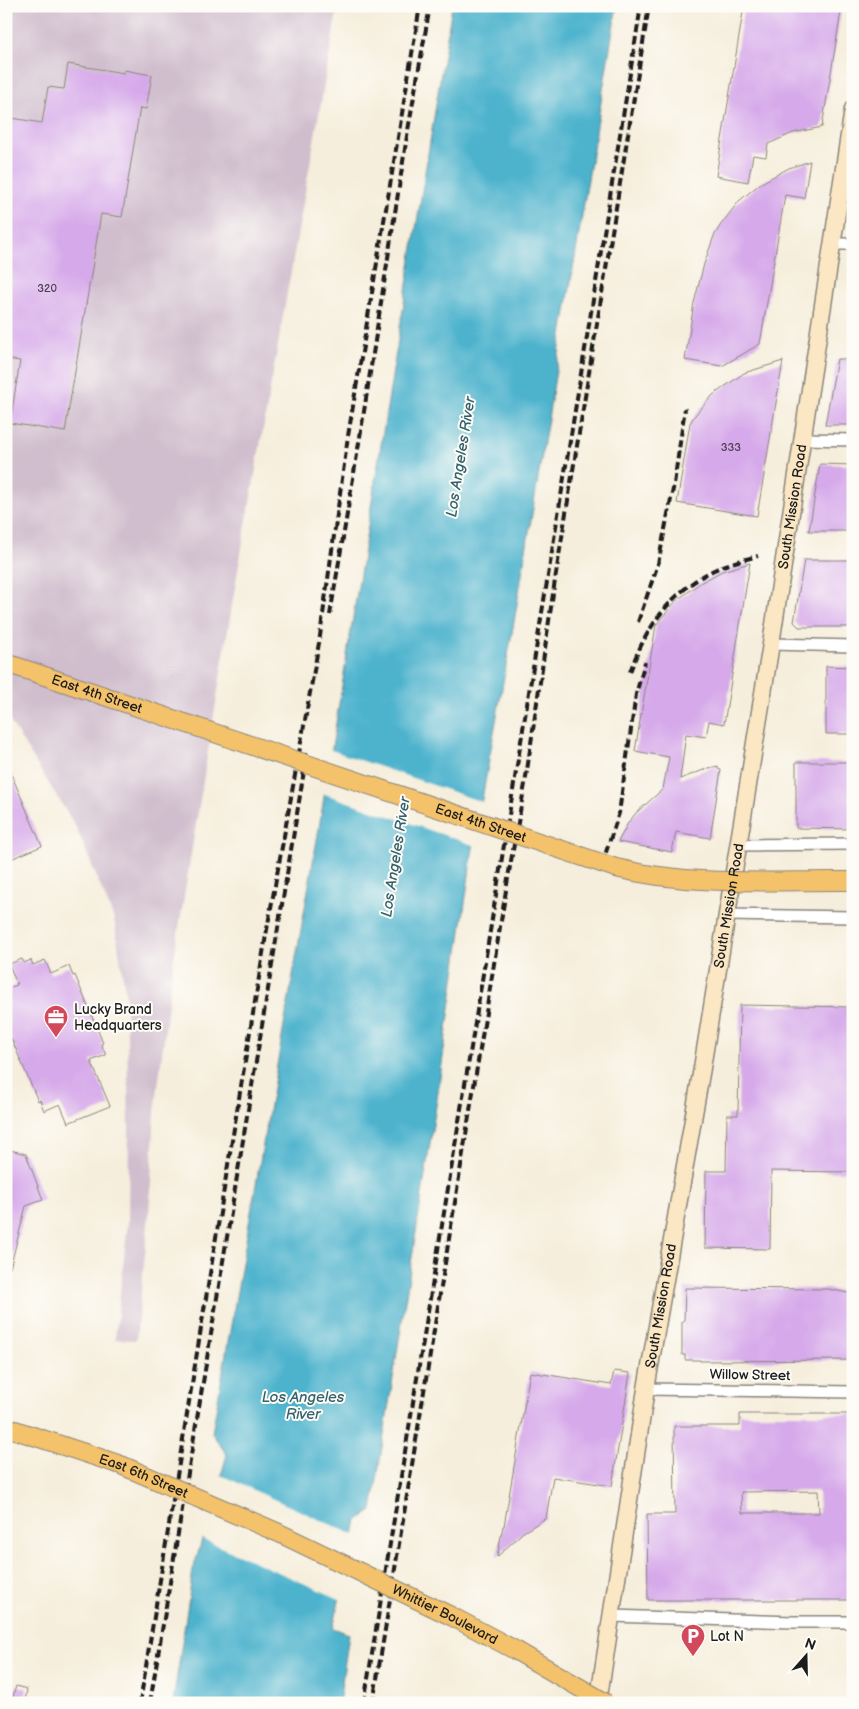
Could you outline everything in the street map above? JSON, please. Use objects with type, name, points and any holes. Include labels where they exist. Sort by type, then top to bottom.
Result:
[{"type":"main road","name":"East 4th Street","points":[[6,663],[623,870],[660,877],[697,880],[853,881]]},
{"type":"main road","name":"East 6th Street","points":[[6,1427],[121,1465],[279,1533]]},
{"type":"main road","name":"Whittier Boulevard","points":[[279,1533],[453,1617],[515,1650],[606,1703]]},
{"type":"street","name":"South Mission Road","points":[[598,1703],[646,1389],[771,644],[853,109]]},
{"type":"street","points":[[831,244],[853,244]]},
{"type":"street","points":[[803,439],[853,440]]},
{"type":"street","points":[[771,644],[853,646]]},
{"type":"street","points":[[738,845],[853,844]]},
{"type":"street","points":[[727,915],[853,917]]},
{"type":"street","name":"Willow Street","points":[[646,1389],[853,1392]]},
{"type":"street","points":[[612,1616],[853,1622]]},
{"type":"shaded area","points":[[6,6],[338,6],[235,587],[173,964],[155,1112],[149,1215],[136,1340],[115,1339],[128,1221],[129,1126],[126,997],[114,919],[76,827],[6,715]]},
{"type":"water","name":"Los Angeles River","points":[[452,6],[617,6],[514,622],[472,854],[437,1099],[372,1511],[357,1521],[333,1628],[349,1634],[339,1703],[173,1703],[193,1570],[227,1455],[212,1433],[319,828]]},
{"type":"pier","points":[[328,749],[485,803],[476,846],[322,793]]},
{"type":"pier","points":[[218,1474],[356,1536],[342,1600],[200,1538]]},
{"type":"building","points":[[744,6],[842,6],[822,127],[793,133],[768,144],[766,157],[753,155],[748,182],[716,176]]},
{"type":"building","points":[[68,64],[124,73],[124,70],[152,75],[146,109],[140,108],[122,217],[101,214],[65,432],[10,423],[20,361],[6,359],[6,117],[42,123],[48,87],[64,89]]},
{"type":"building","points":[[810,161],[804,198],[785,195],[760,344],[722,366],[685,360],[694,303],[704,264],[714,236],[720,226],[739,201],[761,183],[789,168]]},
{"type":"building","points":[[837,359],[853,359],[853,425],[825,425]]},
{"type":"building","points":[[783,361],[757,516],[677,503],[690,423],[695,415],[713,395],[744,373]]},
{"type":"building","points":[[820,464],[853,465],[853,531],[809,531]]},
{"type":"building","points":[[804,560],[853,560],[853,627],[799,627],[794,622]]},
{"type":"building","points":[[750,563],[724,724],[709,721],[706,737],[686,734],[680,779],[718,766],[718,769],[721,770],[710,838],[676,832],[672,852],[618,842],[628,823],[636,813],[663,789],[669,757],[635,751],[656,625],[676,601],[700,583],[722,571]]},
{"type":"building","points":[[826,666],[853,667],[853,734],[826,734]]},
{"type":"building","points":[[6,762],[42,846],[6,861]]},
{"type":"building","points":[[796,762],[853,762],[853,829],[796,828]]},
{"type":"building","name":"Lucky Brand Headquarters","points":[[22,959],[24,963],[31,960],[33,965],[45,960],[51,974],[69,966],[73,976],[75,975],[103,1043],[101,1044],[106,1055],[91,1061],[110,1106],[68,1123],[60,1104],[44,1111],[40,1100],[38,1101],[6,1026],[6,989],[17,985],[9,964]]},
{"type":"building","points":[[740,1005],[853,1007],[853,1172],[771,1171],[770,1249],[705,1248],[706,1171],[726,1171],[727,1115],[738,1115]]},
{"type":"building","points":[[6,1149],[26,1154],[43,1200],[26,1206],[10,1268],[6,1268]]},
{"type":"building","points":[[685,1288],[828,1289],[853,1294],[853,1360],[685,1360],[685,1355],[682,1355],[682,1321],[684,1321]]},
{"type":"building","points":[[614,1371],[630,1373],[612,1486],[553,1477],[546,1518],[522,1533],[497,1557],[530,1372],[611,1385]]},
{"type":"building","points":[[740,1414],[853,1414],[853,1600],[648,1600],[647,1514],[675,1514],[674,1426],[740,1426]],"holes":[[[818,1491],[819,1513],[742,1513],[741,1492]]]},
{"type":"building","points":[[16,1686],[27,1689],[25,1703],[11,1703]]},
{"type":"railway","points":[[140,1703],[266,935],[319,643],[348,436],[420,6]]},
{"type":"railway","points":[[330,615],[407,136],[430,6]]},
{"type":"railway","points":[[364,1703],[641,6]]},
{"type":"railway","points":[[373,1703],[525,784],[555,580],[649,6]]},
{"type":"railway","points":[[638,622],[658,564],[674,484],[685,408]]},
{"type":"railway","points":[[630,672],[643,641],[672,600],[699,579],[719,568],[758,556]]},
{"type":"railway","points":[[602,864],[619,813],[636,694],[645,662]]},
{"type":"railway","points":[[150,1703],[307,753]]},
{"type":"place","name":"Lucky Brand Headquarters","points":[[56,1038]]},
{"type":"place","name":"Lot N","points":[[693,1657]]}]
